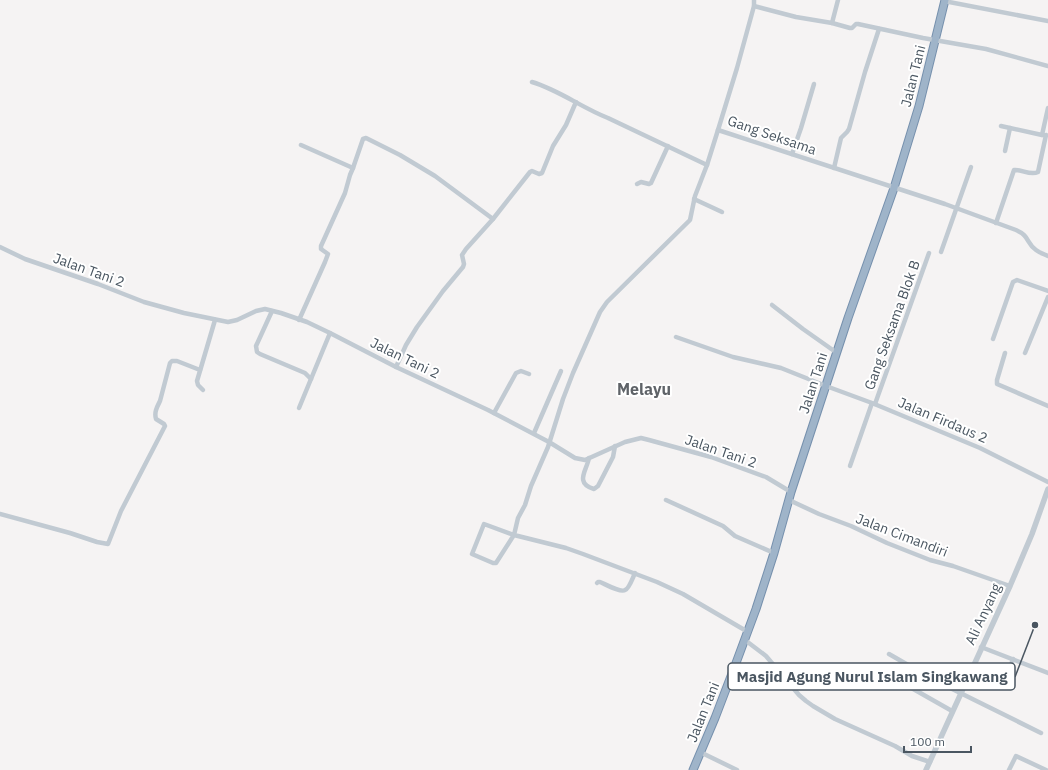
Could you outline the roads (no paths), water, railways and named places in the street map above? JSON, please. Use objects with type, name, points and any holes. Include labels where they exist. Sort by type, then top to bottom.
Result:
[{"type":"highway","name":"Jalan Tani","points":[[693,770],[748,632],[774,553],[791,492],[894,188],[919,106],[944,1]]},
{"type":"street","name":"Gang Seksama","points":[[754,0],[754,6],[737,68],[718,130],[957,208],[1023,233],[1036,250],[1048,256]]},
{"type":"street","points":[[832,23],[838,0]]},
{"type":"street","points":[[944,1],[1048,21]]},
{"type":"street","points":[[754,6],[796,17],[832,23],[850,28],[858,24],[986,49],[1048,66]]},
{"type":"street","points":[[834,168],[841,138],[849,129],[863,78],[879,29]]},
{"type":"street","points":[[532,82],[548,87],[598,114],[707,165]]},
{"type":"street","points":[[792,154],[814,84]]},
{"type":"street","points":[[396,367],[403,350],[417,327],[443,291],[464,267],[462,258],[463,253],[493,219],[530,172],[532,171],[540,174],[542,172],[553,146],[566,125],[576,102]]},
{"type":"street","points":[[996,223],[1014,170],[1033,174],[1038,172],[1045,135],[1048,108]]},
{"type":"street","points":[[1001,126],[1045,135]]},
{"type":"street","points":[[1004,151],[1010,128]]},
{"type":"street","points":[[718,130],[694,199],[690,220],[607,302],[600,312],[585,344],[563,400],[548,447],[531,486],[525,505],[518,518],[514,535],[496,563],[472,554],[484,524],[514,535],[566,548],[635,573],[683,594],[748,632]]},
{"type":"street","points":[[299,320],[328,254],[321,249],[321,246],[345,193],[348,179],[363,139],[366,138],[400,155],[436,176],[493,219]]},
{"type":"street","points":[[301,145],[353,168]]},
{"type":"street","points":[[637,184],[641,182],[651,183],[668,146]]},
{"type":"street","points":[[941,252],[971,167]]},
{"type":"street","points":[[694,199],[722,212]]},
{"type":"street","name":"Jalan Tani 2","points":[[0,247],[25,259],[98,284],[144,302],[184,313],[228,322],[265,309],[281,313],[330,333],[396,367],[494,413],[534,433],[580,460],[585,460],[619,444],[641,438],[711,457],[766,478],[791,492]]},
{"type":"street","name":"Gang Seksama Blok B","points":[[850,466],[890,362],[929,252]]},
{"type":"street","points":[[993,339],[1013,282],[1018,280],[1048,291]]},
{"type":"street","points":[[1025,353],[1048,297]]},
{"type":"street","points":[[772,305],[837,353]]},
{"type":"street","points":[[272,311],[256,346],[257,352],[305,373],[310,379]]},
{"type":"street","points":[[203,390],[198,385],[197,380],[215,320]]},
{"type":"street","points":[[299,408],[330,333]]},
{"type":"street","name":"Jalan Firdaus 2","points":[[676,337],[733,357],[781,368],[873,403],[980,448],[1048,482]]},
{"type":"street","points":[[1005,353],[997,384],[1048,406]]},
{"type":"street","points":[[0,514],[108,544],[121,511],[165,426],[156,419],[155,414],[170,363],[172,361],[177,361],[200,370]]},
{"type":"street","points":[[494,413],[516,373],[521,371],[529,374]]},
{"type":"street","points":[[534,433],[561,371]]},
{"type":"street","points":[[589,458],[583,479],[588,486],[594,489],[598,486],[613,457],[615,446]]},
{"type":"street","name":"Ali Anyang","points":[[926,770],[1010,586],[1032,534],[1048,489]]},
{"type":"street","points":[[666,500],[723,526],[739,538],[774,553]]},
{"type":"street","name":"Jalan Cimandiri","points":[[789,500],[930,560],[953,566],[1010,586]]},
{"type":"street","points":[[597,584],[600,582],[621,591],[625,590],[628,588],[635,573]]},
{"type":"street","points":[[745,640],[766,656],[799,695],[813,706],[835,719],[895,746],[912,756],[930,762]]},
{"type":"street","points":[[981,647],[1048,673]]},
{"type":"street","points":[[889,654],[936,682],[1041,733]]},
{"type":"street","points":[[1007,677],[1013,659]]},
{"type":"street","points":[[878,669],[952,711]]},
{"type":"street","points":[[700,752],[737,770]]},
{"type":"street","points":[[1009,770],[1016,756],[1046,770]]},
{"type":"place","name":"Masjid Agung Nurul Islam Singkawang","points":[[1035,625]]},
{"type":"district","name":"Melayu","points":[[644,389]]}]
